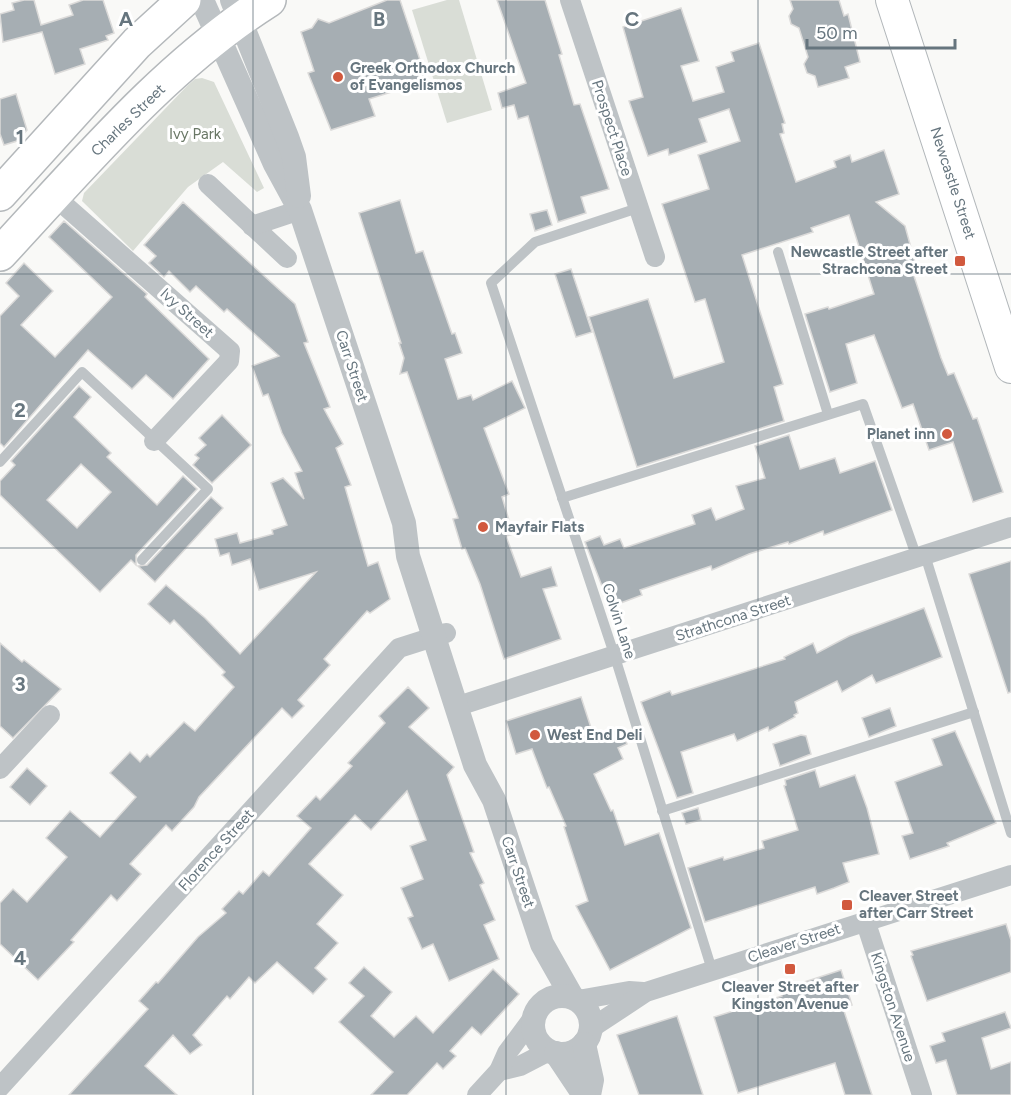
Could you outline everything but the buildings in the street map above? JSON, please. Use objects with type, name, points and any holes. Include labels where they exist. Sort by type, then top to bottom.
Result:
[{"type":"highway","points":[[0,194],[137,43],[184,0]]},
{"type":"highway","name":"Charles Street","points":[[0,254],[110,135],[230,18],[269,0]]},
{"type":"main road","name":"Newcastle Street","points":[[892,0],[1011,367]]},
{"type":"main road","name":"Newcastle Street","points":[[910,0],[1011,315]]},
{"type":"street","name":"Carr Street","points":[[202,0],[230,18],[275,164],[300,210],[404,523],[408,556],[439,635],[462,705],[475,765],[494,800],[542,944],[575,999]]},
{"type":"street","name":"Prospect Place","points":[[570,0],[655,257]]},
{"type":"street","points":[[208,184],[287,258]]},
{"type":"street","name":"Ivy Street","points":[[54,196],[230,351],[229,362],[154,441]]},
{"type":"street","points":[[252,226],[300,210]]},
{"type":"street","name":"Strathcona Street","points":[[462,705],[1011,527]]},
{"type":"street","name":"Florence Street","points":[[0,1088],[399,648],[439,635]]},
{"type":"street","points":[[0,768],[50,715]]},
{"type":"street","name":"Cleaver Street","points":[[646,992],[1011,875]]},
{"type":"street","name":"Kingston Avenue","points":[[865,920],[922,1095]]},
{"type":"street","name":"Carr Street","points":[[535,1013],[542,944]]},
{"type":"street","points":[[477,1095],[500,1071],[507,1053],[535,1013],[550,998],[575,999],[629,991],[646,992]]},
{"type":"street","points":[[500,1071],[520,1066],[553,1052],[575,1052],[588,1036],[646,992]]},
{"type":"street","points":[[575,999],[585,1007],[592,1080],[589,1095]]},
{"type":"street","points":[[535,1013],[535,1037],[553,1052],[584,1095]]},
{"type":"lane","name":"Colvin Lane","points":[[638,208],[534,242],[491,284],[615,657],[712,970]]},
{"type":"lane","points":[[778,252],[828,414]]},
{"type":"lane","points":[[0,462],[82,372],[208,489],[142,560]]},
{"type":"lane","points":[[562,498],[863,404],[921,557],[974,712],[1011,833]]},
{"type":"lane","points":[[662,811],[974,712]]},
{"type":"green space","points":[[447,0],[459,0],[492,110],[447,123],[412,10]]},
{"type":"green space","name":"Ivy Park","points":[[202,78],[214,82],[264,188],[257,192],[223,162],[188,187],[133,251],[82,201],[84,193],[187,86],[195,79]]},
{"type":"place","name":"Greek Orthodox Church of Evangelismos","points":[[338,77]]},
{"type":"place","name":"Newcastle Street after Strachcona Street","points":[[960,261]]},
{"type":"place","name":"Planet inn","points":[[947,434]]},
{"type":"place","name":"Mayfair Flats","points":[[483,527]]},
{"type":"place","name":"West End Deli","points":[[535,735]]},
{"type":"place","name":"Cleaver Street after Carr Street","points":[[847,905]]},
{"type":"place","name":"Cleaver Street after Kingston Avenue","points":[[790,969]]}]
